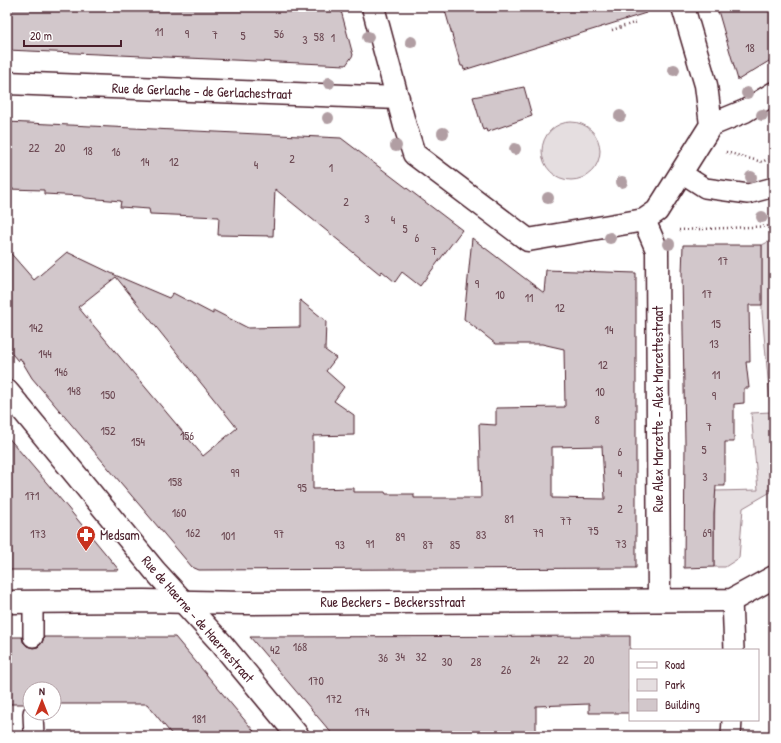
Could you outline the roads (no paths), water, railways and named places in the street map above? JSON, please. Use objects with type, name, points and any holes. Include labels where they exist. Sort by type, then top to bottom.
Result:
[{"type":"street","points":[[373,7],[414,154],[528,240],[644,220],[657,211],[711,124],[745,111],[774,94]]},
{"type":"street","points":[[683,7],[706,85],[711,124]]},
{"type":"street","name":"Rue de Gerlache - de Gerlachestraat","points":[[7,83],[398,98]]},
{"type":"street","name":"Rue Alex Marcette - Alex Marcettestraat","points":[[644,220],[657,250],[659,600]]},
{"type":"street","name":"Rue de Haerne - de Haernestraat","points":[[7,391],[156,571],[220,643],[298,736]]},
{"type":"street","name":"Rue Beckers - Beckersstraat","points":[[7,602],[144,601],[184,603],[732,600],[774,576]]},
{"type":"lane","points":[[680,172],[705,188],[748,194],[774,187]]},
{"type":"lane","points":[[732,600],[734,649]]},
{"type":"lane","points":[[33,602],[33,637]]},
{"type":"lane","points":[[33,721],[34,736]]},
{"type":"lane","points":[[731,736],[732,721]]},
{"type":"place","name":"Medsam","points":[[86,552]]}]
